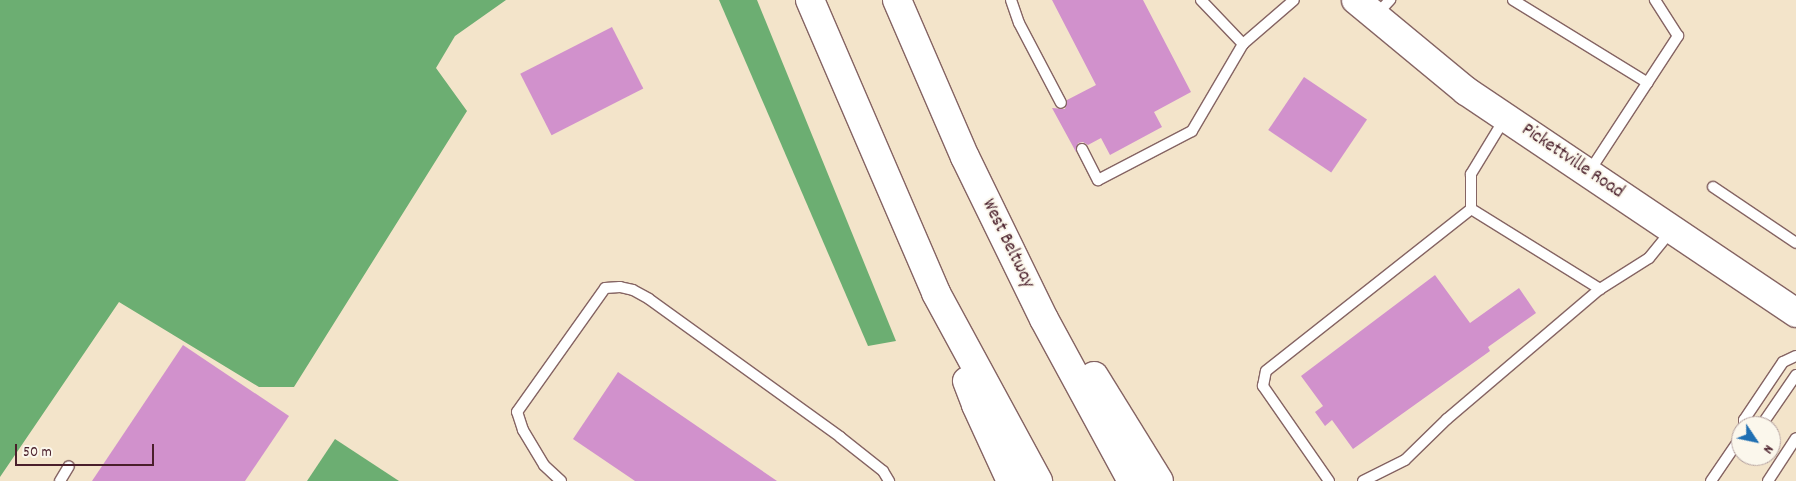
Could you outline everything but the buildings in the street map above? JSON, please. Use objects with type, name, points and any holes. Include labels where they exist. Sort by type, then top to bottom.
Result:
[{"type":"main road","points":[[810,0],[936,293],[976,405],[1011,481]]},
{"type":"main road","name":"West Beltway","points":[[896,0],[965,157],[1044,319],[1132,481]]},
{"type":"main road","name":"Pickettville Road","points":[[1374,5],[1466,90],[1796,313]]},
{"type":"main road","points":[[965,157],[1034,262],[1086,362],[1159,481]]},
{"type":"main road","points":[[936,293],[1038,481]]},
{"type":"lane","points":[[1011,0],[1019,23],[1061,103]]},
{"type":"lane","points":[[1201,0],[1243,44]]},
{"type":"lane","points":[[1082,149],[1098,180],[1192,131],[1243,44],[1294,0]]},
{"type":"lane","points":[[1513,0],[1648,83]]},
{"type":"lane","points":[[1588,172],[1678,36],[1655,0]]},
{"type":"lane","points":[[1470,210],[1470,174],[1506,117]]},
{"type":"lane","points":[[1713,187],[1796,243]]},
{"type":"lane","points":[[1470,210],[1600,290]]},
{"type":"lane","points":[[1329,481],[1262,386],[1266,371],[1470,210]]},
{"type":"lane","points":[[1364,481],[1405,460],[1447,419],[1600,290],[1650,258],[1673,230]]},
{"type":"lane","points":[[561,481],[544,465],[523,430],[517,412],[606,288],[620,287],[633,290],[650,299],[840,437],[883,471],[889,481]]},
{"type":"lane","points":[[1747,416],[1782,362],[1796,356]]},
{"type":"lane","points":[[1768,416],[1796,375]]},
{"type":"lane","points":[[1768,481],[1796,438]]},
{"type":"lane","points":[[1711,481],[1731,452]]},
{"type":"lane","points":[[60,481],[69,466]]},
{"type":"green space","points":[[0,0],[506,0],[455,36],[436,68],[467,111],[294,387],[259,387],[119,302],[0,477]]},
{"type":"green space","points":[[719,0],[757,0],[896,341],[868,346]]},
{"type":"green space","points":[[335,439],[399,481],[307,481]]}]
